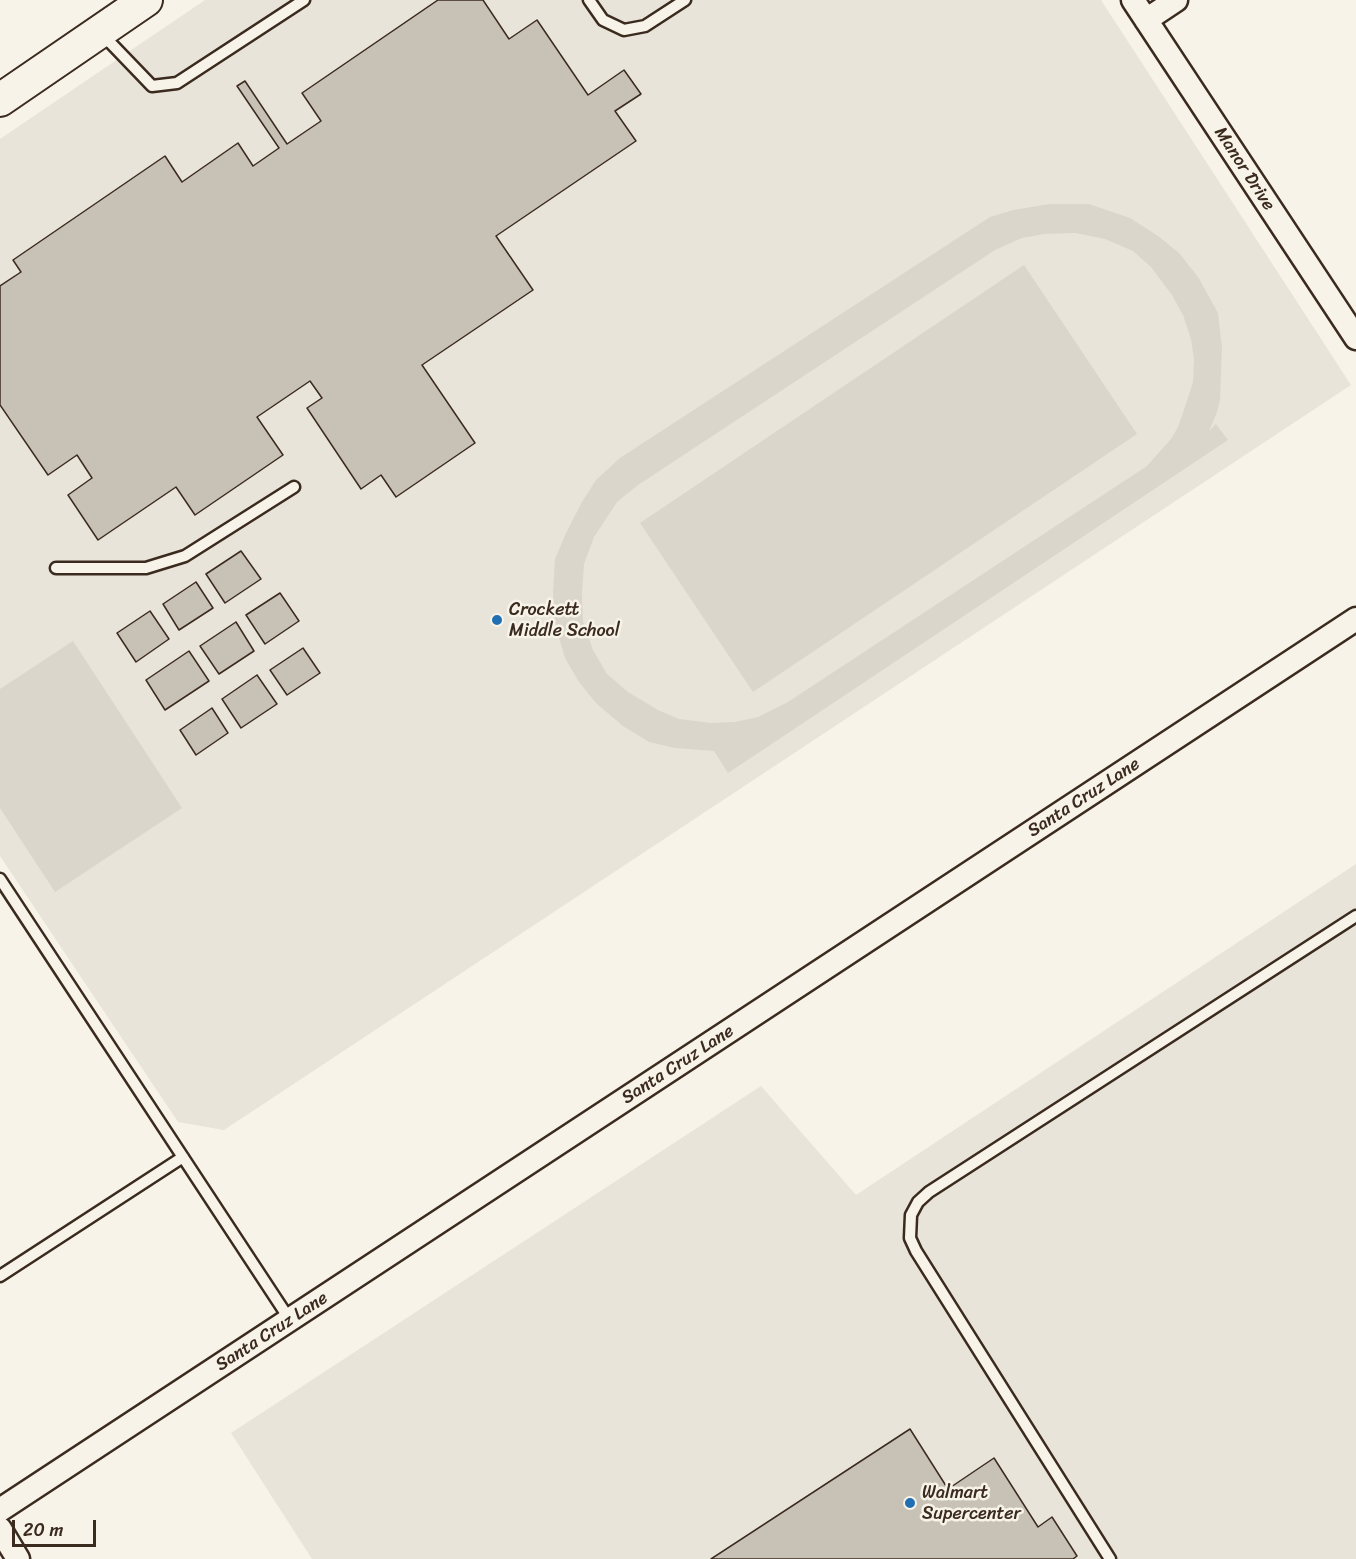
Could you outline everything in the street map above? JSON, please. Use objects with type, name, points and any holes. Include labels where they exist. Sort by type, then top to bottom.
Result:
[{"type":"street","points":[[0,100],[146,0]]},
{"type":"street","name":"Manor Drive","points":[[1133,0],[1356,338]]},
{"type":"street","points":[[1146,20],[1176,0]]},
{"type":"street","name":"Santa Cruz Lane","points":[[0,1510],[1356,619]]},
{"type":"street","points":[[0,1529],[18,1559]]},
{"type":"lane","points":[[99,32],[152,86],[177,83],[304,0]]},
{"type":"lane","points":[[589,0],[603,20],[624,30],[645,26],[685,0]]},
{"type":"lane","points":[[56,568],[146,568],[184,556],[294,487]]},
{"type":"lane","points":[[0,879],[290,1320]]},
{"type":"lane","points":[[1110,1559],[916,1251],[910,1238],[911,1215],[918,1202],[929,1192],[1356,916]]},
{"type":"lane","points":[[0,1276],[183,1156]]},
{"type":"shaded area","name":"Crockett Middle School","points":[[205,0],[1101,0],[1351,385],[224,1130],[178,1122],[0,856],[0,139]]},
{"type":"shaded area","points":[[1050,204],[1089,204],[1130,218],[1179,253],[1198,277],[1218,313],[1222,348],[1220,400],[1209,431],[1216,424],[1228,440],[728,773],[714,751],[675,748],[649,742],[623,726],[596,703],[579,682],[565,658],[555,624],[553,592],[555,559],[582,502],[596,480],[620,458],[990,217],[1013,210]],"holes":[[[1075,233],[1105,239],[1133,251],[1151,267],[1172,295],[1183,315],[1191,339],[1194,360],[1193,382],[1186,404],[1171,439],[1147,466],[788,702],[758,717],[735,722],[711,723],[679,719],[658,710],[628,692],[607,674],[593,650],[583,621],[582,593],[584,564],[594,537],[617,502],[638,485],[995,250],[1022,238],[1044,234]]]},
{"type":"shaded area","points":[[1024,265],[1137,434],[753,692],[640,523]]},
{"type":"shaded area","points":[[73,641],[182,808],[55,892],[0,808],[0,689]]},
{"type":"shaded area","points":[[1356,864],[1356,1559],[312,1559],[231,1433],[761,1086],[856,1195]]},
{"type":"building","points":[[438,0],[483,0],[509,39],[537,20],[588,95],[624,70],[641,94],[615,111],[636,141],[496,236],[533,290],[422,365],[475,443],[396,497],[381,475],[361,489],[307,408],[322,398],[310,381],[257,417],[283,455],[195,515],[176,487],[98,540],[68,495],[92,478],[77,455],[48,475],[0,405],[0,286],[21,272],[13,260],[165,156],[182,182],[238,143],[253,166],[279,148],[237,86],[245,81],[287,144],[321,121],[302,93]]},
{"type":"building","points":[[241,551],[261,579],[225,603],[206,574]]},
{"type":"building","points":[[196,582],[213,608],[179,630],[163,604]]},
{"type":"building","points":[[280,593],[299,621],[265,644],[246,615]]},
{"type":"building","points":[[150,611],[169,639],[136,662],[117,633]]},
{"type":"building","points":[[236,622],[254,651],[219,674],[200,646]]},
{"type":"building","points":[[303,648],[320,673],[287,695],[270,670]]},
{"type":"building","points":[[189,651],[209,681],[165,710],[146,680]]},
{"type":"building","points":[[257,675],[277,704],[241,728],[222,699]]},
{"type":"building","points":[[212,708],[228,733],[196,755],[180,730]]},
{"type":"building","name":"Walmart Supercenter","points":[[910,1429],[948,1489],[994,1458],[1038,1527],[1052,1517],[1077,1556],[1073,1559],[711,1559]]},
{"type":"place","name":"Crockett Middle School","points":[[497,620]]},
{"type":"place","name":"Walmart Supercenter","points":[[910,1503]]}]
